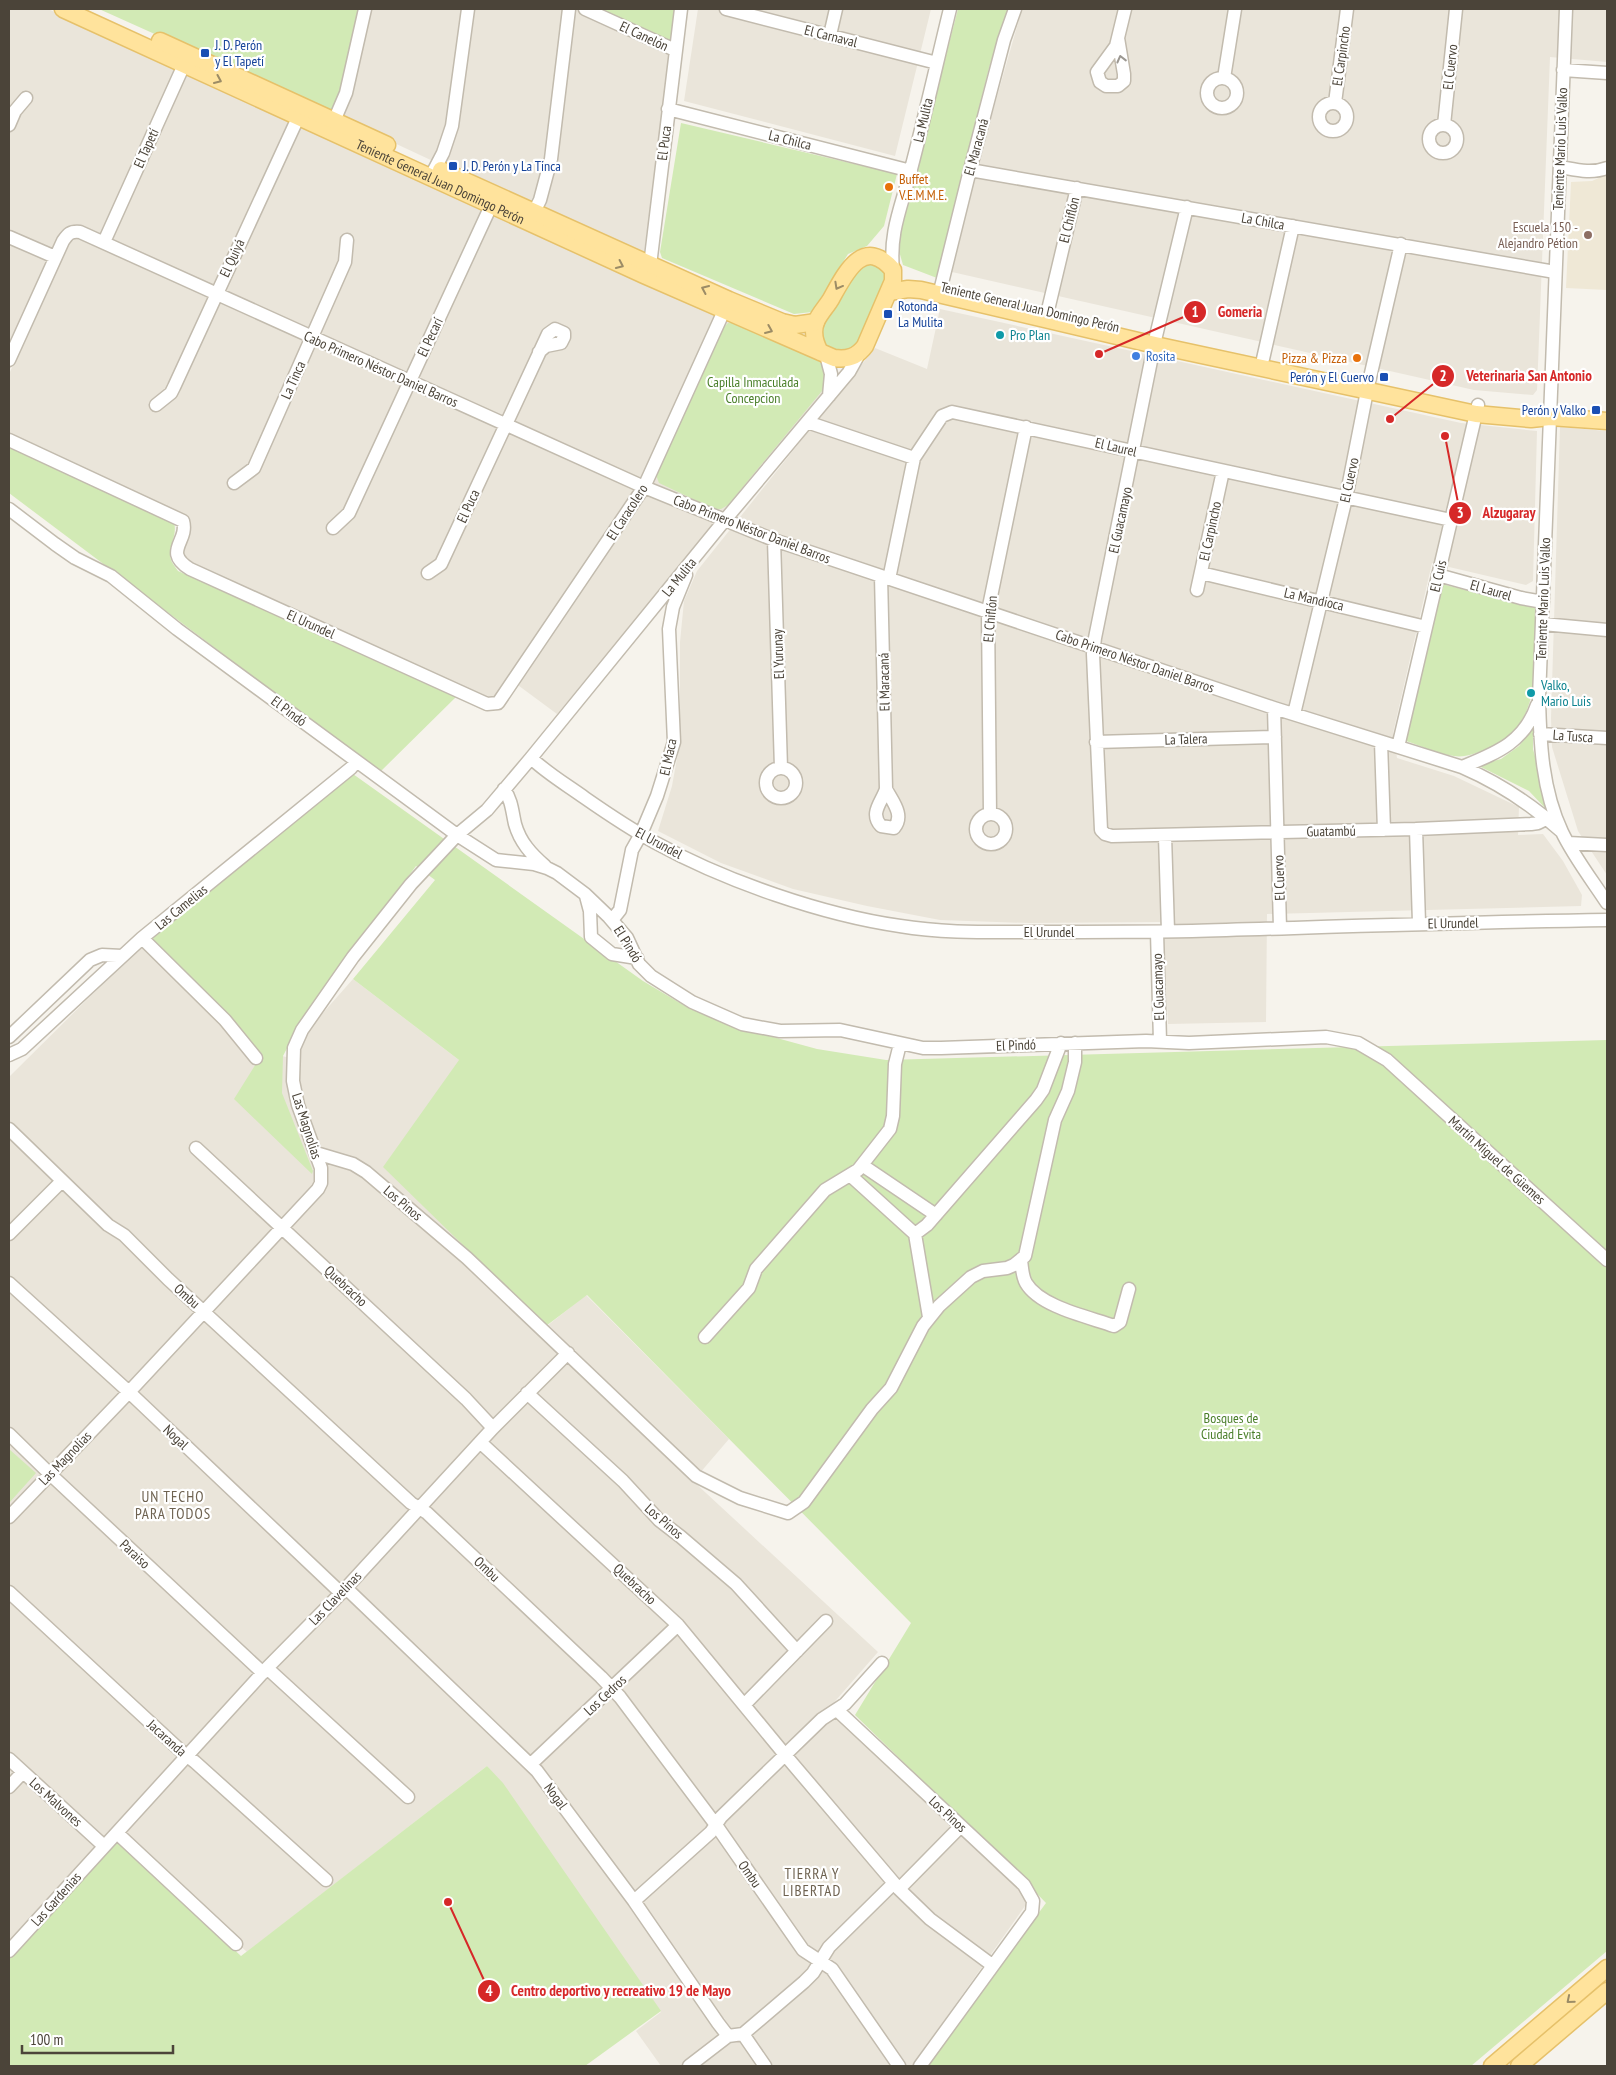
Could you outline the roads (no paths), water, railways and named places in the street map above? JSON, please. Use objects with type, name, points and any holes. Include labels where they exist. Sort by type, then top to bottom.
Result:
[{"type":"main road","name":"Teniente General Juan Domingo Perón","points":[[63,9],[186,59]]},
{"type":"main road","name":"Teniente General Juan Domingo Perón","points":[[90,9],[186,59],[726,306],[823,353],[841,359],[859,354]]},
{"type":"main road","name":"Teniente General Juan Domingo Perón","points":[[866,256],[883,259],[893,270],[920,282],[1048,310],[1155,340],[1263,359],[1368,387]]},
{"type":"main road","points":[[823,353],[815,340],[816,322],[848,268],[858,259],[866,256]]},
{"type":"main road","points":[[859,354],[865,346],[889,292],[893,280],[893,270]]},
{"type":"main road","name":"Teniente General Juan Domingo Perón","points":[[889,292],[908,289],[921,290],[1477,410],[1530,419],[1550,417],[1607,421]]},
{"type":"main road","name":"Teniente General Juan Domingo Perón","points":[[726,306],[795,325],[816,322]]},
{"type":"main road","points":[[1492,2066],[1607,1968]]},
{"type":"main road","points":[[1518,2066],[1607,1991]]},
{"type":"street","points":[[332,126],[351,76],[365,9]]},
{"type":"street","points":[[433,172],[443,153],[452,126],[468,9]]},
{"type":"street","points":[[532,217],[548,177],[569,9]]},
{"type":"street","name":"El Canelón","points":[[585,9],[675,50]]},
{"type":"street","name":"El Puca","points":[[646,270],[651,257],[681,9]]},
{"type":"street","name":"El Carnaval","points":[[726,9],[937,63]]},
{"type":"street","points":[[830,35],[836,9]]},
{"type":"street","name":"La Mulita","points":[[893,270],[891,245],[893,231],[911,171],[950,9]]},
{"type":"street","name":"El Maracaná","points":[[942,287],[1004,40],[1015,9]]},
{"type":"street","points":[[1118,38],[1125,9]]},
{"type":"street","points":[[1224,78],[1235,9]]},
{"type":"street","name":"El Carpincho","points":[[1335,103],[1347,9]]},
{"type":"street","name":"El Cuervo","points":[[1444,125],[1456,9]]},
{"type":"street","name":"Teniente Mario Luis Valko","points":[[1566,9],[1539,698],[1540,734],[1542,766],[1551,817],[1607,903]]},
{"type":"street","name":"El Tapetí","points":[[104,242],[186,59]]},
{"type":"street","points":[[1563,70],[1607,74]]},
{"type":"street","points":[[9,125],[15,112],[26,98]]},
{"type":"street","name":"La Chilca","points":[[668,109],[911,171]]},
{"type":"street","name":"El Quiyá","points":[[156,405],[171,393],[174,387],[300,112]]},
{"type":"street","points":[[1560,167],[1587,172],[1597,172],[1607,168]]},
{"type":"street","name":"La Chilca","points":[[970,170],[1555,272]]},
{"type":"street","name":"El Chiflón","points":[[1048,310],[1077,188]]},
{"type":"street","name":"El Pecarí","points":[[333,528],[349,513],[494,200]]},
{"type":"street","name":"El Guacamayo","points":[[1105,834],[1101,830],[1099,822],[1094,646],[1155,340],[1187,208]]},
{"type":"street","points":[[1263,359],[1293,226]]},
{"type":"street","name":"Cabo Primero Néstor Daniel Barros","points":[[55,257],[68,234],[74,231],[80,232],[644,488],[724,521],[774,540],[1274,708],[1462,767],[1503,787],[1551,817]]},
{"type":"street","name":"La Mulita","points":[[866,256],[878,250],[893,231]]},
{"type":"street","points":[[9,238],[55,257],[9,360]]},
{"type":"street","name":"La Tinca","points":[[234,483],[254,468],[345,262],[347,240]]},
{"type":"street","name":"El Cuervo","points":[[1294,714],[1346,498],[1368,387],[1401,244]]},
{"type":"street","name":"El Caracolero","points":[[494,705],[498,703],[644,488],[726,306]]},
{"type":"street","name":"El Puca","points":[[428,573],[441,564],[539,352]]},
{"type":"street","points":[[823,353],[830,369],[829,396]]},
{"type":"street","name":"La Mulita","points":[[531,758],[724,521],[849,372],[859,354]]},
{"type":"street","name":"El Cuis","points":[[1398,747],[1477,410]]},
{"type":"street","name":"El Laurel","points":[[914,458],[942,416],[952,412],[1451,520]]},
{"type":"street","points":[[807,422],[914,458]]},
{"type":"street","name":"El Chiflón","points":[[990,814],[988,611],[1026,427]]},
{"type":"street","name":"El Urundel","points":[[9,440],[183,521],[184,529],[177,547],[177,555],[178,560],[184,565],[487,704],[494,705]]},
{"type":"street","name":"El Maracaná","points":[[886,789],[885,577],[914,458]]},
{"type":"street","name":"El Carpincho","points":[[1197,590],[1223,471]]},
{"type":"street","name":"El Pindó","points":[[9,509],[62,549],[111,576],[177,629],[456,835],[496,860],[534,864],[547,868],[585,894],[612,920],[627,938],[644,970],[682,996],[742,1024],[780,1031],[840,1030],[923,1048],[1160,1041],[1189,1043],[1326,1037],[1358,1043],[1387,1060]]},
{"type":"street","name":"El Yurunay","points":[[774,540],[781,768]]},
{"type":"street","name":"El Maca","points":[[612,920],[620,910],[632,850],[658,796],[674,742],[669,629],[673,607],[694,559]]},
{"type":"street","name":"La Mandioca","points":[[1201,573],[1426,626]]},
{"type":"street","name":"El Laurel","points":[[1438,575],[1521,598],[1543,602]]},
{"type":"street","points":[[1543,624],[1607,630]]},
{"type":"street","points":[[1462,767],[1502,749],[1519,736],[1531,719],[1539,698]]},
{"type":"street","name":"El Cuervo","points":[[1274,708],[1280,928]]},
{"type":"street","name":"La Tusca","points":[[1540,734],[1607,738]]},
{"type":"street","name":"La Talera","points":[[1096,742],[1275,737]]},
{"type":"street","points":[[1381,742],[1384,830]]},
{"type":"street","name":"El Urundel","points":[[531,758],[559,780],[641,834],[684,856],[747,884],[784,897],[876,922],[902,927],[975,932],[1162,932],[1419,923],[1607,920]]},
{"type":"street","name":"Las Magnolias","points":[[9,1517],[129,1392],[318,1189],[321,1183],[321,1168],[298,1104],[293,1081],[292,1062],[297,1040],[353,957],[411,884],[456,835],[479,818],[531,758]]},
{"type":"street","name":"Las Camelias","points":[[9,1055],[22,1049],[142,938],[356,762]]},
{"type":"street","points":[[504,789],[510,798],[521,840],[533,856],[547,868]]},
{"type":"street","name":"Guatambú","points":[[1105,834],[1112,836],[1165,836],[1416,829],[1531,824],[1551,817]]},
{"type":"street","points":[[1416,829],[1419,923]]},
{"type":"street","name":"El Guacamayo","points":[[1160,1041],[1165,836]]},
{"type":"street","points":[[1568,844],[1607,845]]},
{"type":"street","points":[[585,894],[590,911],[591,937],[612,954],[637,958]]},
{"type":"street","points":[[142,938],[224,1020],[256,1058]]},
{"type":"street","points":[[9,1037],[90,960],[102,955],[122,956]]},
{"type":"street","points":[[915,1234],[936,1215],[1036,1100],[1043,1090],[1061,1043]]},
{"type":"street","points":[[1074,1043],[1074,1062],[1068,1092],[1055,1120],[1029,1244],[1025,1256],[1021,1260],[1027,1285],[1042,1298],[1054,1305],[1114,1326],[1120,1322],[1129,1289]]},
{"type":"street","points":[[705,1337],[750,1288],[756,1269],[825,1190],[851,1176],[890,1129],[892,1123],[895,1064],[900,1044]]},
{"type":"street","name":"Martín Miguel de Güemes","points":[[1387,1060],[1607,1260]]},
{"type":"street","name":"Ombu","points":[[9,1129],[108,1224],[124,1235],[168,1279],[411,1504],[420,1508],[434,1520],[612,1689],[716,1825],[803,1950],[832,1970],[899,2066]]},
{"type":"street","name":"Quebracho","points":[[196,1148],[466,1399],[493,1428]]},
{"type":"street","name":"Los Pinos","points":[[316,1153],[352,1164],[366,1172],[467,1258],[568,1352],[696,1476],[740,1498],[788,1512],[804,1502],[872,1409],[891,1388],[929,1317],[948,1296],[970,1277],[983,1271],[1007,1268],[1021,1260]]},
{"type":"street","points":[[862,1165],[936,1215]]},
{"type":"street","points":[[851,1176],[915,1234],[929,1317]]},
{"type":"street","points":[[9,1234],[62,1181]]},
{"type":"street","name":"Nogal","points":[[9,1283],[531,1764],[634,1901],[728,2036]]},
{"type":"street","name":"Las Clavelinas","points":[[104,1846],[493,1428],[568,1352]]},
{"type":"street","name":"Los Pinos","points":[[527,1393],[623,1481],[659,1520],[736,1584],[797,1651]]},
{"type":"street","name":"Paraiso","points":[[9,1434],[265,1671],[408,1797]]},
{"type":"street","name":"Quebracho","points":[[480,1442],[678,1626],[897,1886],[930,1919],[992,1965]]},
{"type":"street","name":"Jacaranda","points":[[9,1592],[188,1757],[326,1880]]},
{"type":"street","points":[[744,1705],[826,1621]]},
{"type":"street","name":"Los Cedros","points":[[531,1764],[678,1626]]},
{"type":"street","points":[[634,1901],[711,1832],[720,1818],[822,1719],[845,1704],[882,1663]]},
{"type":"street","name":"Los Pinos","points":[[837,1710],[1024,1885],[1033,1901],[1032,1912],[992,1965]]},
{"type":"street","name":"Los Malvones","points":[[9,1759],[104,1846]]},
{"type":"street","points":[[9,1787],[23,1772]]},
{"type":"street","points":[[689,2066],[728,2036],[743,2034],[804,1982],[813,1974],[829,1947],[960,1826]]},
{"type":"street","points":[[117,1833],[236,1944]]},
{"type":"street","name":"Las Gardenias","points":[[9,1951],[104,1846]]},
{"type":"street","points":[[920,2066],[992,1965]]},
{"type":"street","points":[[743,2034],[765,2066]]},
{"type":"place","name":"J. D. Perón y El Tapetí","points":[[205,53]]},
{"type":"place","name":"J. D. Perón y La Tinca","points":[[453,166]]},
{"type":"place","name":"Buffet V.E.M.M.E.","points":[[889,187]]},
{"type":"place","name":"Escuela 150 - Alejandro Pétion","points":[[1588,235]]},
{"type":"place","name":"Rotonda La Mulita","points":[[888,314]]},
{"type":"place","name":"Pro Plan","points":[[1000,335]]},
{"type":"place","name":"Gomeria","points":[[1099,354]]},
{"type":"place","name":"Rosita","points":[[1136,356]]},
{"type":"place","name":"Pizza & Pizza","points":[[1357,358]]},
{"type":"place","name":"Perón y El Cuervo","points":[[1384,377]]},
{"type":"place","name":"Perón y Valko","points":[[1596,410]]},
{"type":"place","name":"Veterinaria San Antonio","points":[[1390,419]]},
{"type":"place","name":"Alzugaray","points":[[1445,436]]},
{"type":"place","name":"Valko, Mario Luis","points":[[1531,693]]},
{"type":"place","name":"Centro deportivo y recreativo 19 de Mayo","points":[[448,1902]]},
{"type":"district","name":"UN TECHO PARA TODOS","points":[[173,1506]]},
{"type":"district","name":"TIERRA Y LIBERTAD","points":[[812,1882]]},
{"type":"park label","name":"Capilla Inmaculada Concepcion","points":[[753,390]]},
{"type":"park label","name":"Bosques de Ciudad Evita","points":[[1231,1426]]}]
